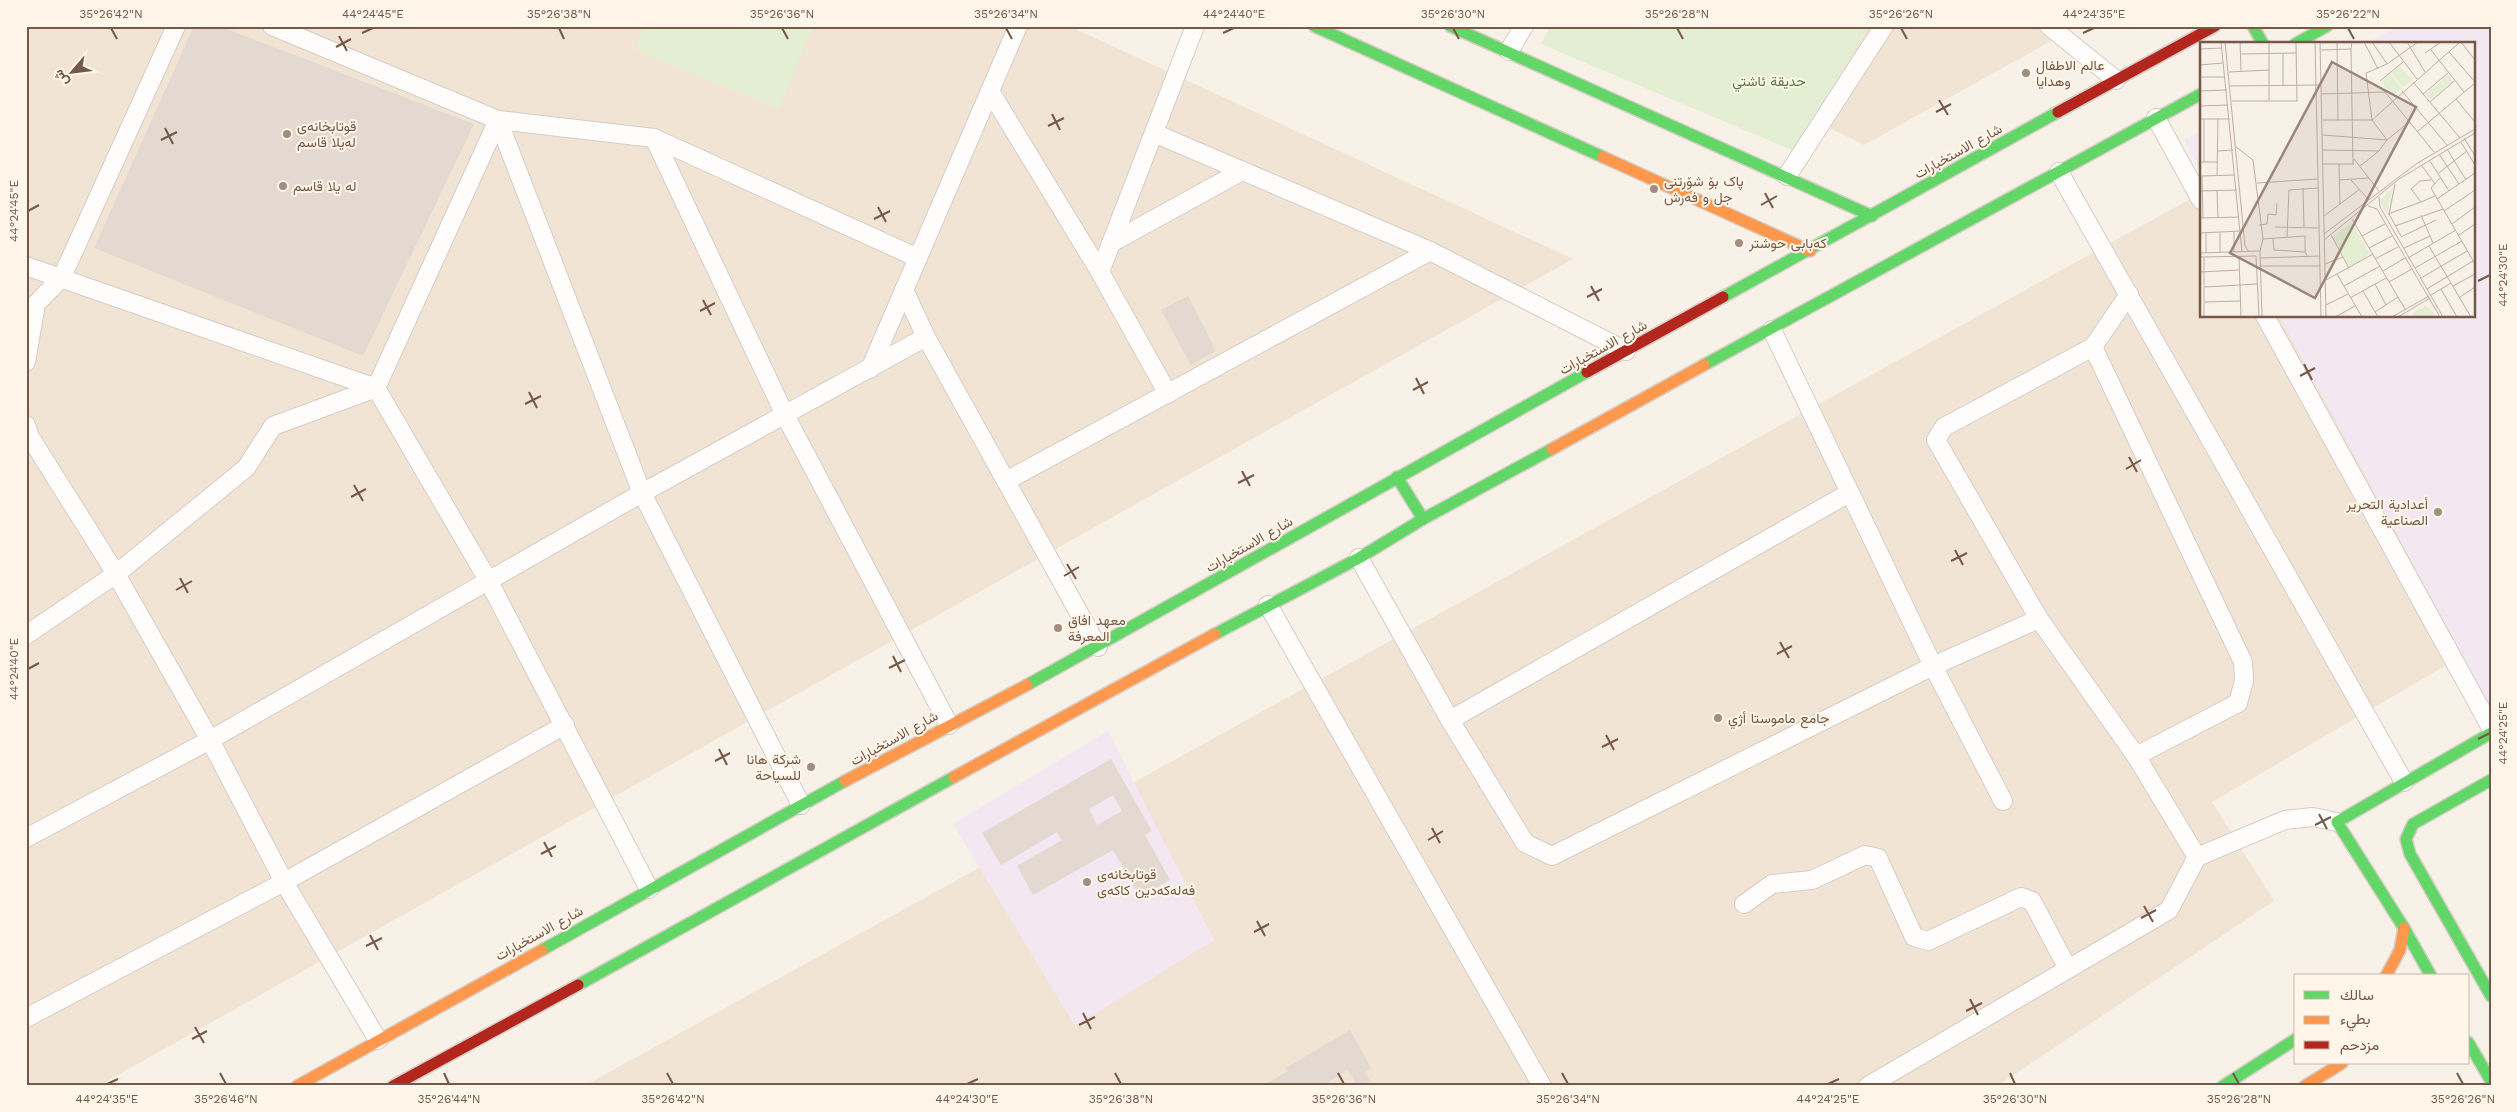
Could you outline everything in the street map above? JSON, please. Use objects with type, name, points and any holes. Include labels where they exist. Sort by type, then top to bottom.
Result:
[{"type":"main road","points":[[1314,26],[1810,251]]},
{"type":"main road","points":[[1450,26],[1787,176],[1872,216]]},
{"type":"main road","name":"شارع الاستخبارات","points":[[297,1086],[801,805],[1098,647],[1396,477],[1810,251],[2215,26]]},
{"type":"main road","points":[[2253,26],[2262,42]]},
{"type":"main road","points":[[2299,42],[2327,26]]},
{"type":"main road","points":[[393,1086],[1268,605],[1359,558],[1423,519],[2200,95]]},
{"type":"main road","points":[[1396,477],[1423,519]]},
{"type":"main road","points":[[2430,974],[2404,928],[2338,822],[2491,733]]},
{"type":"main road","points":[[2491,780],[2413,824],[2406,839],[2410,854],[2491,996]]},
{"type":"main road","points":[[2387,974],[2400,950],[2404,928]]},
{"type":"main road","points":[[2224,1086],[2294,1040]]},
{"type":"main road","points":[[2470,1047],[2484,1081]]},
{"type":"main road","points":[[2306,1086],[2340,1064]]},
{"type":"street","points":[[26,362],[36,304],[62,277],[176,26]]},
{"type":"street","points":[[272,26],[498,120],[654,138],[918,258]]},
{"type":"street","points":[[870,369],[1018,26]]},
{"type":"street","points":[[1100,272],[1196,26]]},
{"type":"street","points":[[1509,51],[1524,26]]},
{"type":"street","points":[[1787,176],[1884,26]]},
{"type":"street","points":[[2049,26],[2116,80]]},
{"type":"street","points":[[990,91],[1100,272],[1168,394]]},
{"type":"street","points":[[2156,118],[2200,198]]},
{"type":"street","points":[[26,635],[116,574],[246,468],[273,426],[376,388],[498,120]]},
{"type":"street","points":[[498,120],[642,493],[801,805]]},
{"type":"street","points":[[1154,133],[1430,251],[1626,351]]},
{"type":"street","points":[[654,138],[785,415],[949,725]]},
{"type":"street","points":[[1111,242],[1242,171]]},
{"type":"street","points":[[2059,172],[2404,782]]},
{"type":"street","points":[[1006,481],[1430,251]]},
{"type":"street","points":[[26,266],[376,388],[488,580],[649,889]]},
{"type":"street","points":[[904,290],[926,337],[1098,647]]},
{"type":"street","points":[[2129,294],[2093,348],[1944,428],[1936,440],[2039,619],[2136,756],[2197,857]]},
{"type":"street","points":[[2266,318],[2491,728]]},
{"type":"street","points":[[1772,330],[1933,666],[2003,801]]},
{"type":"street","points":[[26,838],[210,740],[642,493],[926,337]]},
{"type":"street","points":[[2093,348],[2243,662],[2244,681],[2238,703],[2136,756]]},
{"type":"street","points":[[26,425],[30,437],[116,574],[210,740],[284,882],[378,1040]]},
{"type":"street","points":[[1450,720],[1849,493]]},
{"type":"street","points":[[1359,558],[1450,720],[1525,843],[1552,856],[1933,666],[2039,619]]},
{"type":"street","points":[[1268,605],[1542,1086]]},
{"type":"street","points":[[26,1018],[284,882],[565,725]]},
{"type":"street","points":[[1868,1086],[2169,910],[2197,857],[2284,820],[2312,816],[2338,822]]},
{"type":"street","points":[[1744,904],[1772,884],[1812,880],[1865,856],[1878,858],[1914,937],[1928,941],[2020,897],[2032,901],[2068,969]]},
{"type":"shaded area","points":[[26,26],[1069,26],[1573,259],[98,1086],[26,1086]]},
{"type":"shaded area","points":[[1619,26],[2078,26],[1864,145]]},
{"type":"shaded area","name":"أعدادية التحرير الصناعية","points":[[2398,26],[2491,26],[2491,708],[2280,318],[2474,318],[2474,42],[2369,42]]},
{"type":"shaded area","points":[[2491,33],[2491,639],[2212,802],[2274,901],[1997,1086],[584,1086],[2200,194],[2200,318],[2474,318],[2474,43]]},
{"type":"shaded area","points":[[2200,132],[2200,169],[2184,140]]},
{"type":"shaded area","name":"قوتابخانەی فەلەکەدین کاکەی","points":[[1108,731],[1214,940],[1075,1026],[953,824]]},
{"type":"green space","points":[[645,26],[813,26],[779,109],[635,49]]},
{"type":"green space","name":"حديقة ئاشتي","points":[[1551,26],[1869,26],[1794,151],[1541,44]]},
{"type":"building","name":"له يلا قاسم","points":[[194,26],[219,26],[474,124],[363,356],[94,248]]},
{"type":"building","points":[[1188,296],[1216,351],[1191,365],[1161,310]]},
{"type":"building","points":[[1111,759],[1152,831],[1145,835],[1170,880],[1140,897],[1113,850],[1033,895],[1017,866],[1062,840],[1057,832],[1001,865],[982,833]],"holes":[[[1113,795],[1122,811],[1097,825],[1089,809]]]},
{"type":"building","points":[[1350,1030],[1371,1068],[1365,1072],[1370,1081],[1357,1086],[1348,1070],[1321,1086],[1263,1086],[1288,1071],[1286,1068]]},
{"type":"traffic: fast","points":[[1314,26],[1603,157]]},
{"type":"traffic: fast","points":[[1450,26],[1872,216]]},
{"type":"traffic: fast","points":[[2253,26],[2262,42]]},
{"type":"traffic: fast","points":[[2299,42],[2327,26]]},
{"type":"traffic: fast","points":[[1704,365],[2200,95]]},
{"type":"traffic: fast","points":[[1723,297],[2058,112]]},
{"type":"traffic: fast","points":[[1027,685],[1587,372]]},
{"type":"traffic: fast","points":[[1215,634],[1359,558],[1423,519],[1552,449]]},
{"type":"traffic: fast","points":[[1397,477],[1423,519]]},
{"type":"traffic: fast","points":[[2430,974],[2404,928],[2337,822],[2491,733]]},
{"type":"traffic: fast","points":[[578,985],[954,777]]},
{"type":"traffic: fast","points":[[2491,780],[2413,824],[2406,839],[2410,854],[2491,996]]},
{"type":"traffic: fast","points":[[542,950],[845,781]]},
{"type":"traffic: fast","points":[[2223,1086],[2294,1040]]},
{"type":"traffic: fast","points":[[2470,1045],[2491,1081]]},
{"type":"traffic: slow","points":[[1603,157],[1810,251]]},
{"type":"traffic: slow","points":[[1552,449],[1704,365]]},
{"type":"traffic: slow","points":[[954,777],[1215,634]]},
{"type":"traffic: slow","points":[[845,781],[1027,685]]},
{"type":"traffic: slow","points":[[2387,974],[2400,950],[2404,928]]},
{"type":"traffic: slow","points":[[297,1086],[542,950]]},
{"type":"traffic: slow","points":[[2305,1086],[2340,1064]]},
{"type":"traffic: jam","points":[[2058,112],[2215,26]]},
{"type":"traffic: jam","points":[[1587,372],[1723,297]]},
{"type":"traffic: jam","points":[[393,1086],[578,985]]},
{"type":"place","name":"عالم الاطفال وهدايا","points":[[2026,73]]},
{"type":"place","name":"قوتابخانەی لەیلا قاسم","points":[[287,134]]},
{"type":"place","name":"له يلا قاسم","points":[[283,186]]},
{"type":"place","name":"پاک بۆ شۆرتنی جل و فەرش","points":[[1654,189]]},
{"type":"place","name":"کەبابی حوشتر","points":[[1739,243]]},
{"type":"place","name":"أعدادية التحرير الصناعية","points":[[2438,512]]},
{"type":"place","name":"معهد افاق المعرفة","points":[[1058,628]]},
{"type":"place","name":"جامع ماموستا أژي","points":[[1718,718]]},
{"type":"place","name":"شركة هانا للسياحة","points":[[811,767]]},
{"type":"place","name":"قوتابخانەی فەلەکەدین کاکەی","points":[[1087,882]]}]
